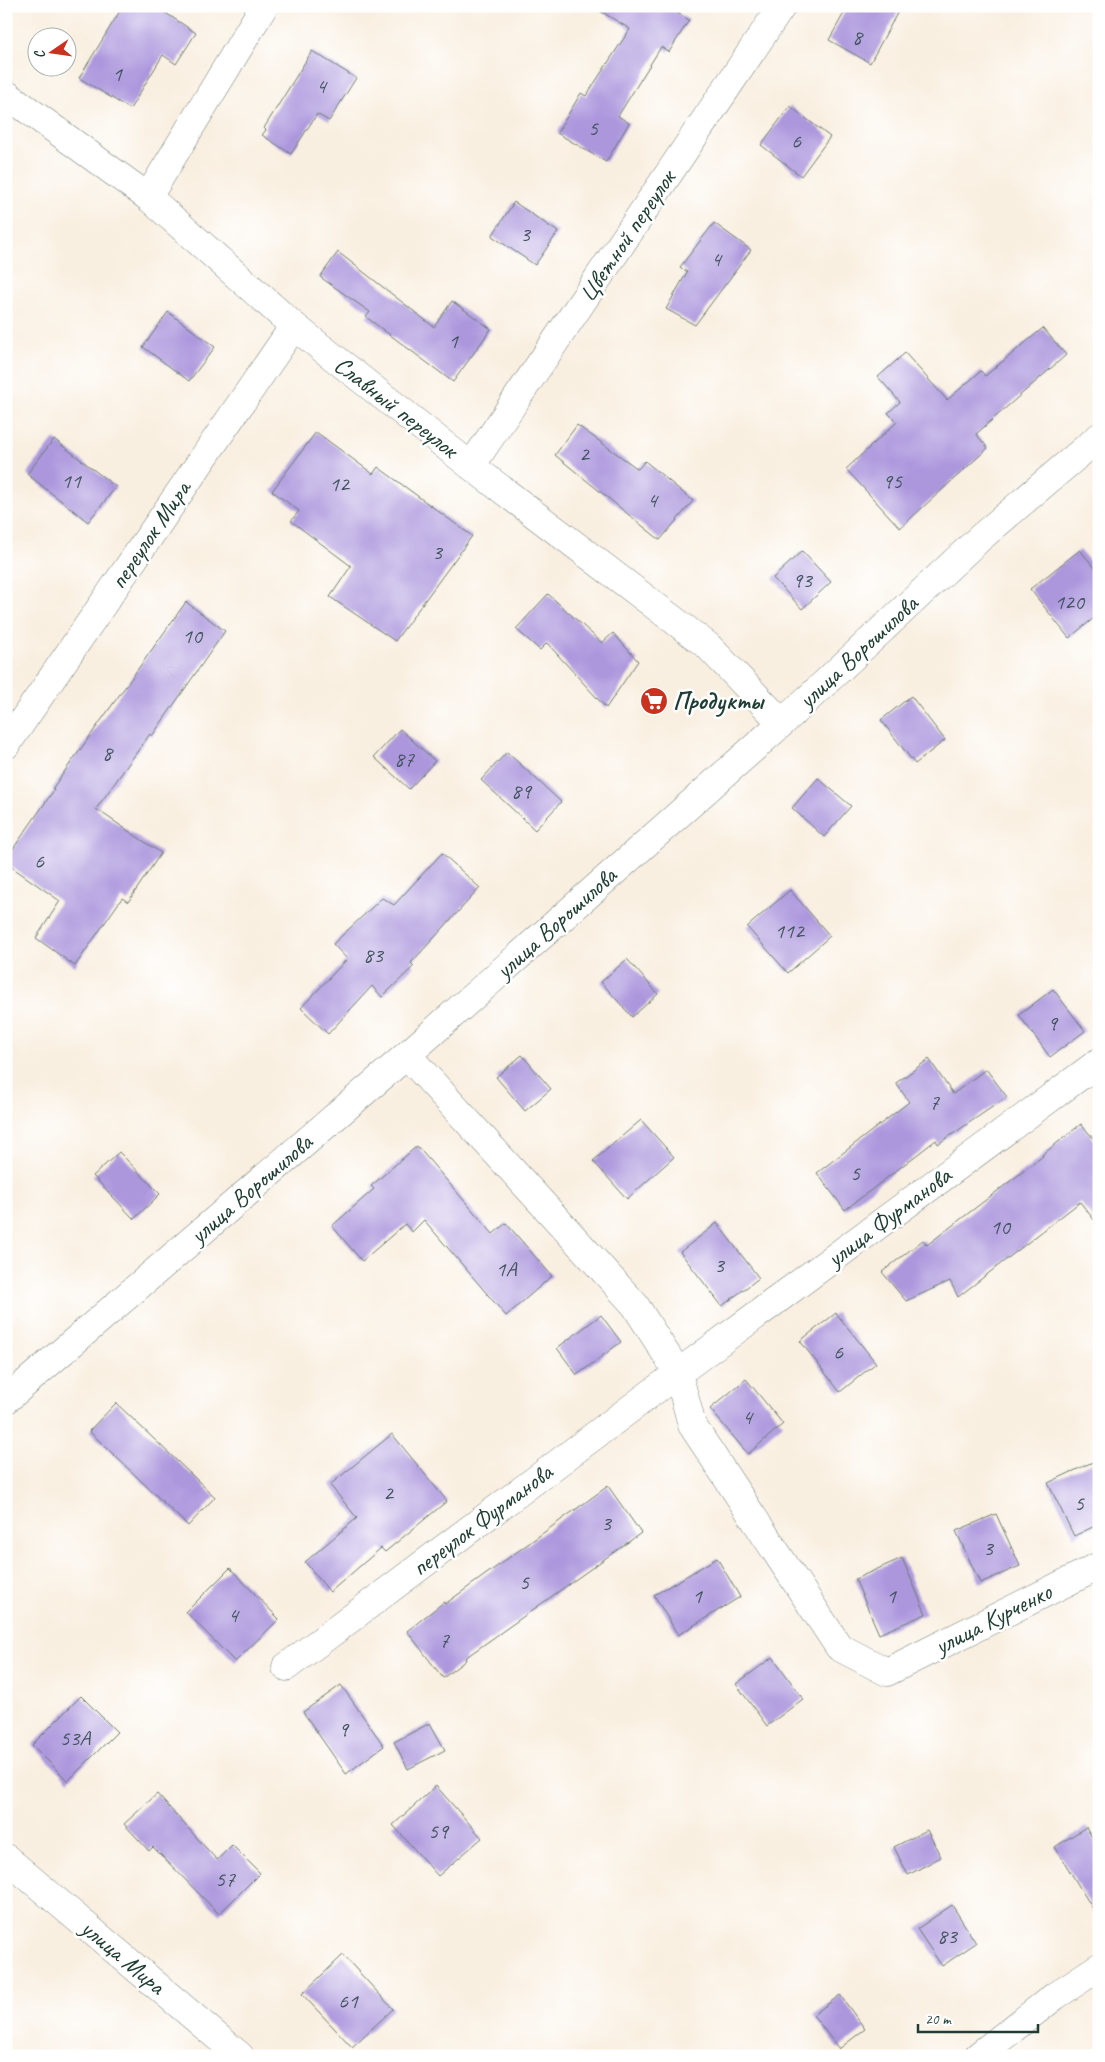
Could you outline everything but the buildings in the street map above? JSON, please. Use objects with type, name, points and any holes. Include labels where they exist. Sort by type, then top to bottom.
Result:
[{"type":"street","points":[[148,197],[264,6]]},
{"type":"street","name":"Цветной переулок","points":[[471,466],[782,6]]},
{"type":"street","name":"Славный переулок","points":[[6,94],[148,197],[294,326],[471,466],[708,646],[782,723]]},
{"type":"street","name":"переулок Мира","points":[[6,744],[294,326]]},
{"type":"street","name":"улица Ворошилова","points":[[6,1400],[406,1055],[782,723],[980,538],[1099,437]]},
{"type":"street","points":[[406,1055],[636,1305],[678,1373]]},
{"type":"street","name":"улица Фурманова","points":[[678,1373],[1099,1062]]},
{"type":"street","name":"переулок Фурманова","points":[[286,1667],[678,1373]]},
{"type":"street","name":"улица Курченко","points":[[678,1373],[692,1425],[839,1646],[887,1672],[1099,1566]]},
{"type":"street","name":"улица Мира","points":[[6,1858],[240,2056]]},
{"type":"street","points":[[978,2056],[1055,1996],[1099,1967]]},
{"type":"place","name":"Продукты","points":[[654,701]]}]
